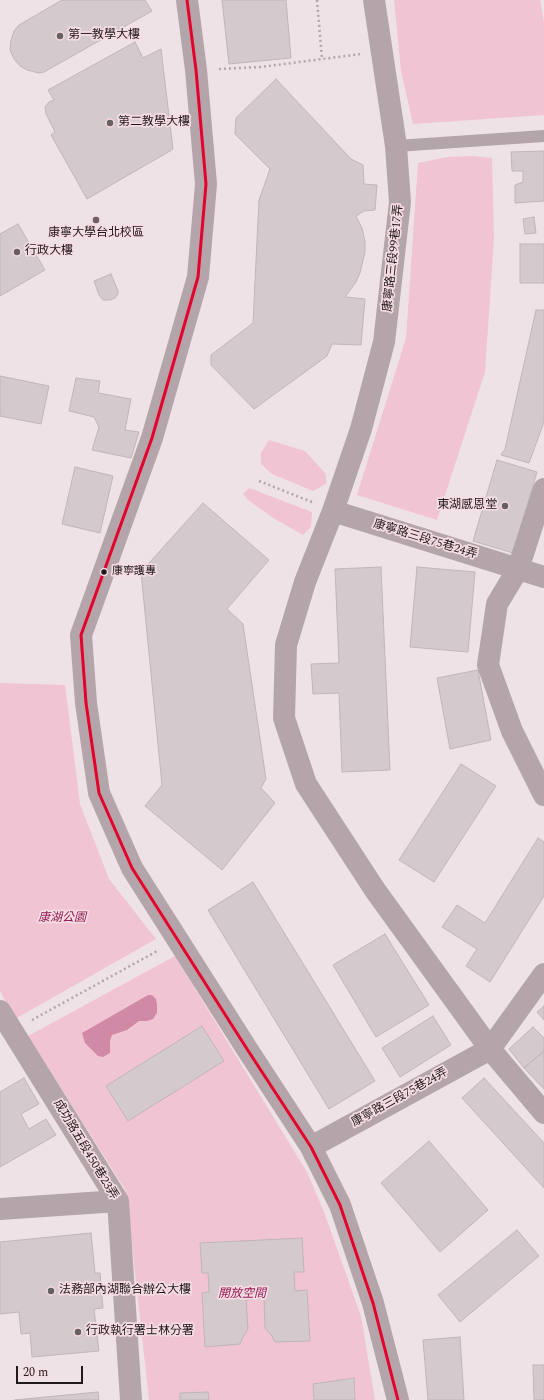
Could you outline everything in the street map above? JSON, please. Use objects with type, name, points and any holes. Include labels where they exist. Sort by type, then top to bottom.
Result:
[{"type":"street","points":[[188,0],[206,184],[198,277],[152,438],[81,635],[86,703],[99,793],[132,868],[311,1147],[340,1205],[373,1303],[398,1400]]},
{"type":"street","name":"康寧路三段99巷17弄","points":[[374,0],[396,146],[400,202],[384,342],[361,429],[333,511],[305,582],[286,645],[284,718],[306,784],[375,890],[490,1049]]},
{"type":"street","points":[[544,489],[518,569],[497,604],[488,665],[512,732],[544,795]]},
{"type":"street","name":"康寧路三段75巷24弄","points":[[333,511],[544,577]]},
{"type":"street","points":[[544,974],[490,1049],[544,1113]]},
{"type":"street","name":"成功路五段450巷23弄","points":[[0,1011],[118,1200],[131,1400]]},
{"type":"street","name":"康寧路三段75巷24弄","points":[[311,1147],[490,1049]]},
{"type":"street","points":[[0,1210],[118,1200]]},
{"type":"lane","points":[[396,146],[544,136]]},
{"type":"path","points":[[317,0],[322,59]]},
{"type":"path","points":[[196,70],[261,67],[381,51]]},
{"type":"path","points":[[259,481],[333,511]]},
{"type":"path","points":[[12,1031],[177,940]]},
{"type":"green space","points":[[394,0],[540,0],[544,22],[544,115],[413,124],[401,71]]},
{"type":"green space","points":[[473,156],[492,158],[494,238],[485,372],[437,520],[357,495],[406,338],[418,163],[447,157]]},
{"type":"green space","points":[[269,440],[305,451],[326,474],[326,484],[313,491],[272,474],[261,464],[261,453]]},
{"type":"green space","points":[[249,488],[312,512],[311,527],[303,535],[273,518],[248,500],[243,494]]},
{"type":"green space","name":"康湖公園","points":[[0,683],[65,685],[80,804],[109,879],[156,939],[15,1019],[0,991]]},
{"type":"green space","name":"開放空間","points":[[175,956],[307,1172],[324,1212],[361,1316],[375,1400],[149,1400],[126,1191],[28,1036]]},
{"type":"shaded area","points":[[148,995],[152,995],[156,999],[157,1013],[153,1019],[139,1021],[127,1030],[112,1035],[110,1041],[110,1053],[103,1057],[98,1056],[85,1043],[82,1033]]},
{"type":"building","name":"第一教學大樓","points":[[62,0],[145,0],[152,11],[44,72],[39,73],[27,70],[20,66],[14,59],[10,50],[14,31],[19,25]]},
{"type":"building","points":[[222,0],[286,0],[291,58],[229,64]]},
{"type":"building","name":"第二教學大樓","points":[[135,42],[143,58],[161,49],[173,149],[87,199],[51,135],[55,132],[46,114],[45,107],[49,102],[54,100],[48,90]]},
{"type":"building","points":[[276,79],[351,159],[363,165],[364,184],[377,185],[375,210],[364,211],[356,216],[362,228],[365,242],[365,252],[360,273],[356,282],[345,297],[365,299],[361,345],[332,344],[327,356],[254,409],[211,365],[211,355],[253,323],[259,200],[270,169],[235,134],[236,118]]},
{"type":"building","points":[[544,151],[544,201],[515,203],[515,185],[523,182],[523,171],[512,171],[511,152]]},
{"type":"building","points":[[534,217],[536,233],[525,234],[523,219]]},
{"type":"building","name":"行政大樓","points":[[18,224],[45,270],[0,296],[0,234]]},
{"type":"building","points":[[520,244],[544,244],[544,283],[520,283]]},
{"type":"building","points":[[111,274],[118,294],[115,298],[110,300],[103,300],[99,295],[94,281]]},
{"type":"building","points":[[536,310],[544,310],[544,422],[529,463],[501,455],[505,449]]},
{"type":"building","points":[[0,376],[49,386],[41,424],[0,416]]},
{"type":"building","points":[[76,378],[100,381],[98,393],[131,399],[125,430],[139,432],[131,458],[92,450],[99,427],[94,417],[69,411]]},
{"type":"building","name":"東湖感恩堂","points":[[497,460],[537,472],[513,553],[473,541]]},
{"type":"building","points":[[75,467],[113,476],[100,533],[62,524]]},
{"type":"building","points":[[203,503],[269,560],[227,609],[243,624],[266,779],[261,788],[275,803],[222,870],[145,806],[162,785],[141,572]]},
{"type":"building","points":[[381,567],[390,770],[342,772],[339,693],[313,694],[311,664],[339,663],[335,569]]},
{"type":"building","points":[[417,567],[475,572],[468,652],[410,647]]},
{"type":"building","points":[[478,670],[491,740],[450,749],[437,678]]},
{"type":"building","points":[[461,764],[496,786],[434,882],[399,860]]},
{"type":"building","points":[[538,838],[544,842],[544,896],[490,982],[466,966],[477,949],[442,927],[457,905],[485,923]]},
{"type":"building","points":[[253,882],[375,1081],[329,1109],[208,910]]},
{"type":"building","points":[[385,934],[429,1005],[376,1037],[333,965]]},
{"type":"building","points":[[544,1006],[544,1020],[537,1012]]},
{"type":"building","points":[[433,1016],[451,1045],[400,1077],[382,1048]]},
{"type":"building","points":[[202,1026],[224,1061],[128,1121],[106,1086]]},
{"type":"building","points":[[533,1027],[544,1038],[544,1051],[524,1068],[509,1049]]},
{"type":"building","points":[[544,1051],[544,1089],[524,1068]]},
{"type":"building","points":[[24,1078],[39,1104],[21,1114],[29,1129],[46,1119],[56,1135],[0,1167],[0,1092]]},
{"type":"building","points":[[484,1078],[544,1143],[544,1188],[462,1098]]},
{"type":"building","points":[[429,1141],[488,1210],[440,1252],[381,1183]]},
{"type":"building","points":[[517,1230],[539,1256],[460,1322],[438,1295]]},
{"type":"building","name":"法務部內湖聯合辦公大樓","points":[[91,1233],[95,1273],[100,1273],[103,1308],[94,1309],[99,1351],[32,1357],[30,1333],[21,1334],[19,1312],[0,1314],[0,1242]]},
{"type":"building","points":[[302,1238],[304,1272],[294,1272],[295,1291],[307,1290],[310,1341],[275,1342],[265,1328],[264,1298],[246,1300],[248,1329],[240,1344],[205,1347],[202,1293],[209,1292],[208,1273],[202,1273],[200,1243]]},
{"type":"building","points":[[460,1337],[464,1400],[428,1400],[423,1340]]},
{"type":"building","points":[[533,1365],[544,1365],[544,1400],[534,1400]]},
{"type":"building","points":[[354,1378],[355,1400],[314,1400],[313,1384]]},
{"type":"building","points":[[98,1392],[99,1400],[14,1400]]},
{"type":"building","points":[[208,1392],[209,1400],[180,1400],[180,1393]]},
{"type":"transit line","points":[[187,0],[196,70],[206,184],[198,277],[152,438],[81,635],[86,703],[99,793],[132,868],[311,1147],[340,1205],[373,1303],[398,1400]]},
{"type":"place","name":"第一教學大樓","points":[[60,36]]},
{"type":"place","name":"第二教學大樓","points":[[110,123]]},
{"type":"place","name":"康寧大學台北校區","points":[[96,220]]},
{"type":"place","name":"行政大樓","points":[[17,252]]},
{"type":"place","name":"東湖感恩堂","points":[[505,506]]},
{"type":"place","name":"康寧護專","points":[[104,572]]},
{"type":"place","name":"法務部內湖聯合辦公大樓","points":[[51,1291]]},
{"type":"place","name":"行政執行署士林分署","points":[[78,1332]]}]
